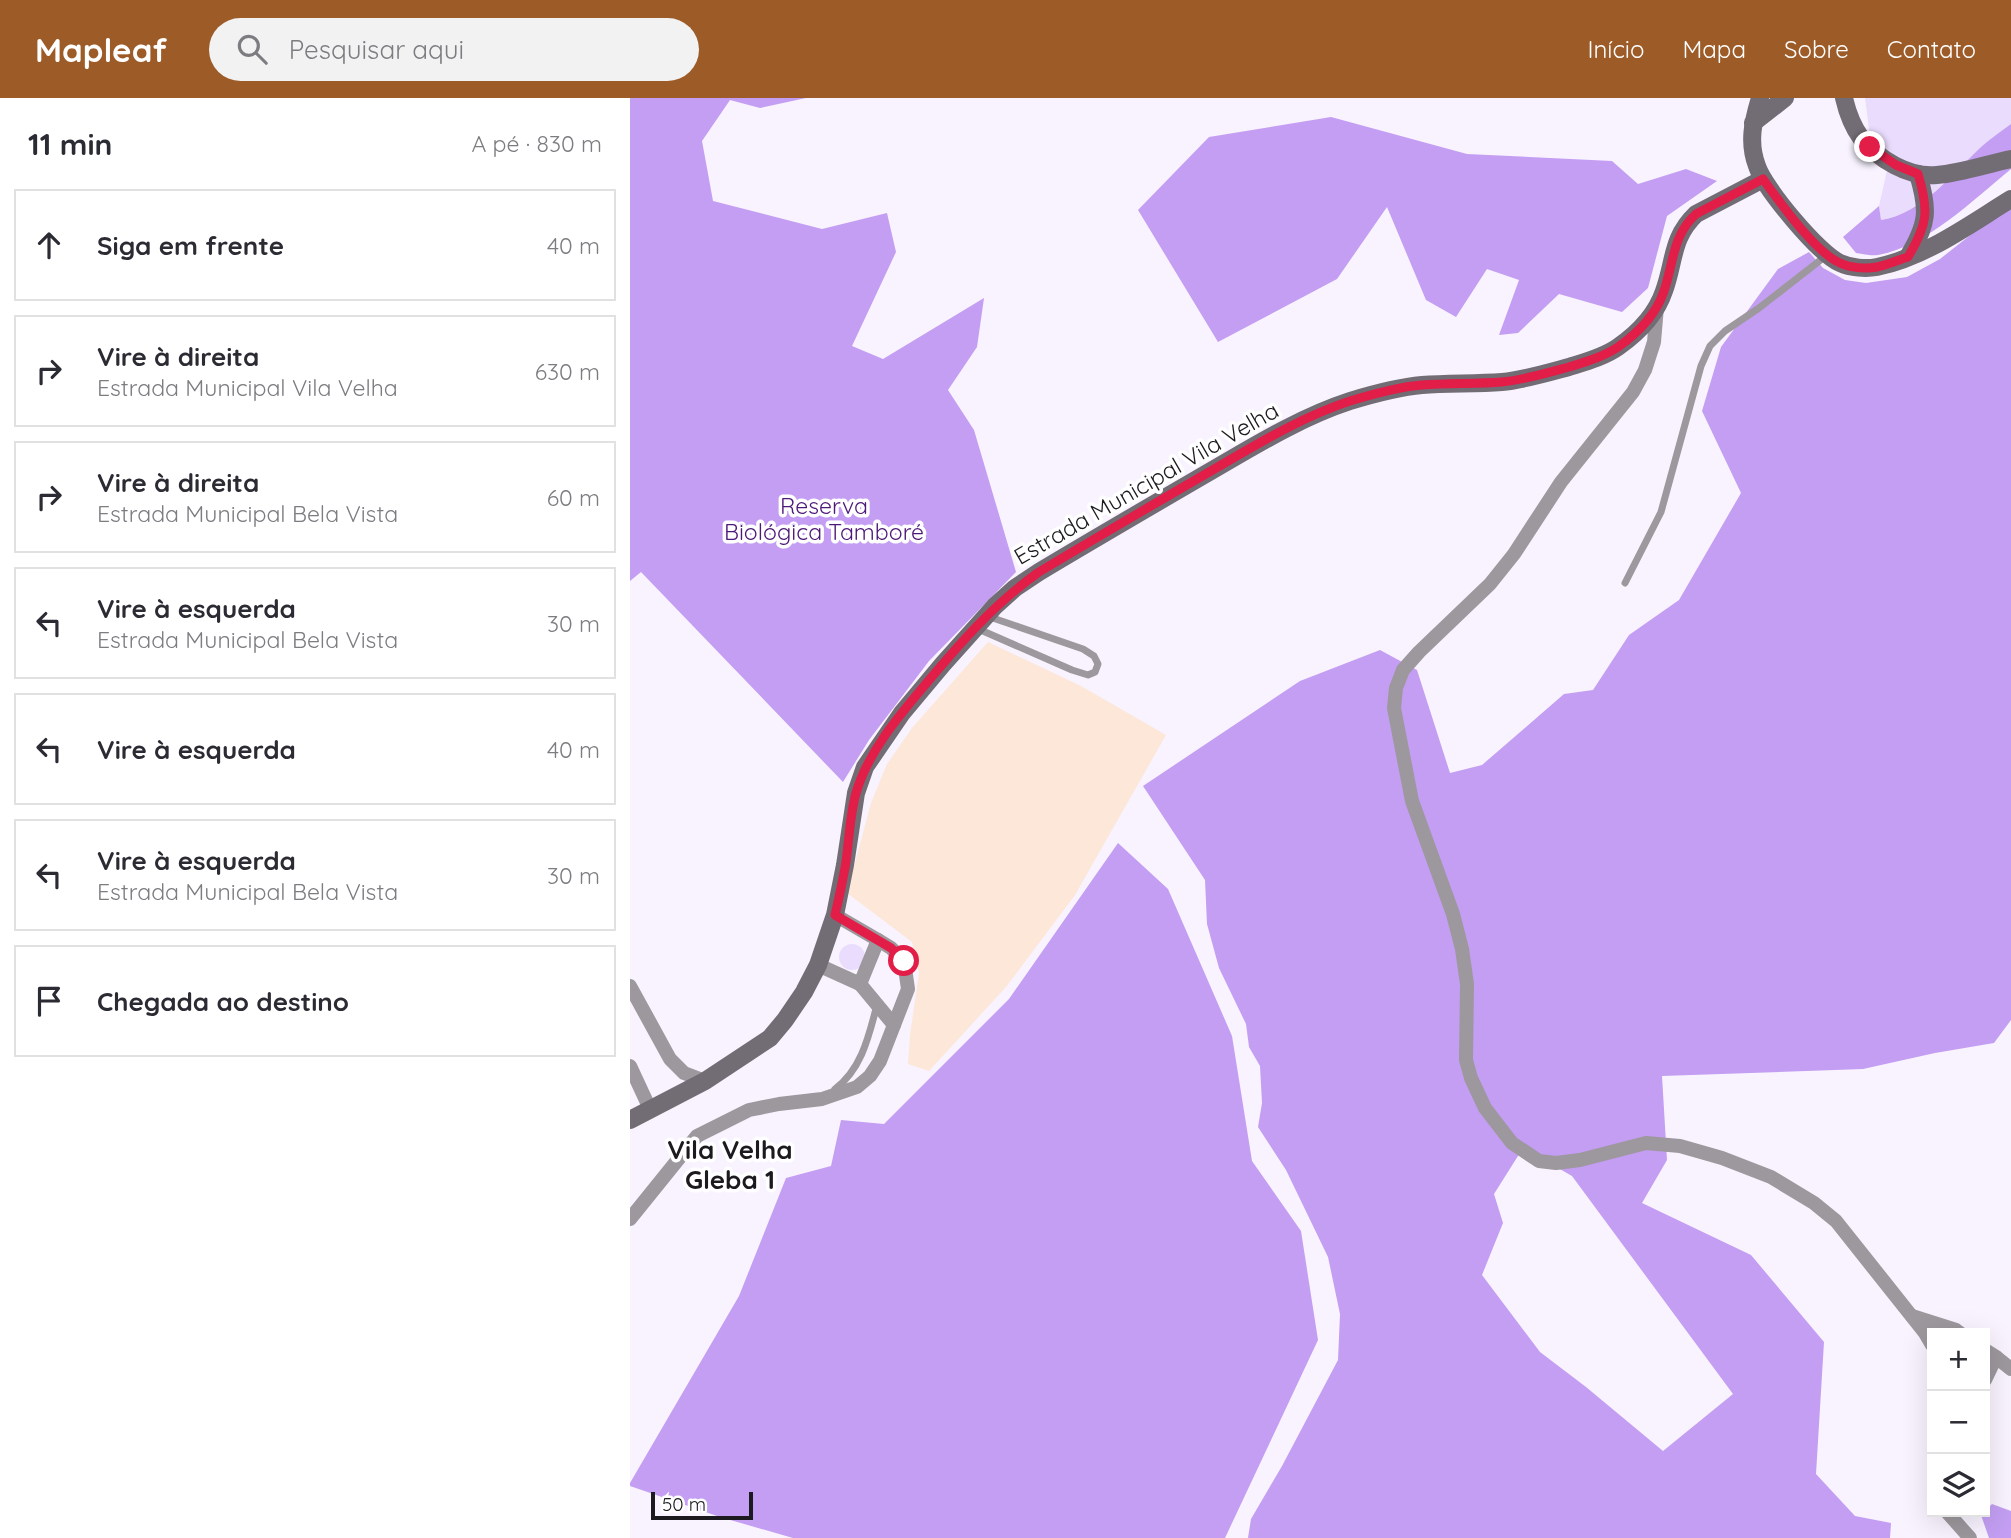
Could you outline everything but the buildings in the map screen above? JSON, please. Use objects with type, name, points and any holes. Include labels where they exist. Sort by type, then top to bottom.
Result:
[{"type":"main road","points":[[1753,124],[1785,98]]},
{"type":"main road","points":[[1844,98],[1859,136],[1896,165],[1918,174],[1936,175],[2011,159]]},
{"type":"main road","points":[[1759,99],[1753,124],[1756,166],[1763,179],[1810,238],[1840,263],[1858,268],[1876,267],[1908,257],[1942,241],[2011,199]]},
{"type":"main road","points":[[1908,257],[1919,239],[1925,221],[1924,195],[1918,174]]},
{"type":"main road","name":"Estrada Municipal Vila Velha","points":[[630,1121],[705,1082],[770,1038],[785,1020],[818,965],[835,915],[856,793],[866,768],[902,713],[981,622],[1015,588],[1265,439],[1317,413],[1387,391],[1421,385],[1505,382],[1543,374],[1586,362],[1614,349],[1634,335],[1657,307],[1664,292],[1681,231],[1688,222],[1696,214],[1763,179]]},
{"type":"street","points":[[1657,307],[1654,342],[1645,370],[1633,392],[1561,482],[1490,584],[1411,661],[1396,688],[1394,708],[1412,801],[1453,914],[1462,949],[1467,984],[1466,1060],[1485,1108],[1512,1143],[1539,1161],[1556,1163],[1580,1160],[1646,1143],[1680,1146],[1772,1177],[1814,1202],[1836,1221],[1927,1338]]},
{"type":"street","points":[[630,1219],[697,1136],[749,1110],[822,1099],[857,1087],[870,1076],[880,1061],[908,989],[907,974],[904,961],[898,954],[835,915]]},
{"type":"street","points":[[860,984],[878,940]]},
{"type":"street","points":[[818,965],[860,984],[894,1026]]},
{"type":"street","points":[[630,986],[670,1059],[684,1073],[705,1082]]},
{"type":"street","points":[[630,1066],[650,1109]]},
{"type":"street","points":[[1912,1316],[1950,1328]]},
{"type":"street","points":[[1990,1354],[2011,1369]]},
{"type":"street","points":[[1951,1517],[1970,1538]]},
{"type":"lane","points":[[1625,583],[1661,512],[1701,366],[1710,346],[1725,331],[1759,308],[1827,254]]},
{"type":"lane","points":[[981,622],[1083,649],[1094,656],[1098,664],[1095,672],[1088,675],[1072,670],[981,622]]},
{"type":"lane","points":[[822,1099],[846,1081],[858,1062],[869,1036],[877,1004]]},
{"type":"shaded area","points":[[1865,98],[2011,98],[2011,124],[1981,147],[1923,201],[1910,210],[1881,220],[1879,206],[1890,157],[1870,136]]},
{"type":"shaded area","points":[[988,642],[1081,686],[1166,735],[1075,895],[1006,987],[929,1071],[908,1064],[919,973],[912,942],[847,893],[871,803],[887,764],[912,728]]},
{"type":"shaded area","points":[[852,944],[861,948],[865,957],[861,966],[852,970],[843,966],[839,957],[843,948]]},
{"type":"green space","name":"Reserva Biológica Tamboré","points":[[630,98],[806,98],[760,108],[730,100],[702,141],[713,201],[822,229],[887,213],[896,252],[852,346],[883,359],[984,298],[977,347],[948,390],[974,430],[1016,572],[929,661],[869,740],[843,782],[641,572],[630,581]]},
{"type":"green space","points":[[1331,117],[1467,154],[1612,161],[1638,184],[1686,169],[1717,181],[1667,216],[1648,288],[1622,312],[1559,294],[1518,333],[1499,335],[1519,280],[1487,269],[1456,317],[1426,300],[1387,207],[1337,279],[1218,342],[1138,210],[1209,137]]},
{"type":"green space","points":[[2011,124],[2011,169],[1932,232],[1896,250],[1875,255],[1856,253],[1843,237],[1879,206],[1881,220],[1910,210],[1936,191],[1981,147]]},
{"type":"green space","points":[[2011,203],[2011,1020],[1994,1043],[1863,1069],[1662,1076],[1667,1160],[1642,1203],[1751,1255],[1824,1342],[1816,1474],[1855,1516],[1891,1523],[1890,1538],[1248,1538],[1251,1519],[1338,1360],[1340,1314],[1328,1257],[1286,1170],[1258,1127],[1262,1103],[1260,1066],[1249,1047],[1246,1024],[1219,968],[1207,924],[1205,880],[1143,786],[1300,681],[1380,650],[1417,670],[1450,773],[1482,765],[1564,694],[1593,690],[1629,635],[1679,600],[1741,493],[1702,411],[1721,347],[1778,269],[1809,252],[1823,268],[1845,280],[1866,283],[1907,277],[1940,259]],"holes":[[[1523,1148],[1572,1176],[1733,1394],[1663,1451],[1540,1352],[1482,1275],[1503,1223],[1494,1194]]]},
{"type":"green space","points":[[1118,843],[1168,889],[1232,1036],[1252,1161],[1301,1231],[1318,1340],[1225,1538],[793,1538],[720,1517],[630,1486],[739,1296],[786,1178],[831,1166],[841,1120],[884,1124],[1009,999]]},
{"type":"green space","points":[[1992,1504],[2011,1511],[2011,1538],[1989,1538],[1982,1517],[1990,1517]]},
{"type":"district","name":"Vila Velha Gleba 1","points":[[730,1164]]},
{"type":"route","points":[[904,961],[891,948],[835,915],[856,793],[866,768],[902,713],[976,627],[1015,588],[1265,439],[1317,413],[1349,401],[1421,385],[1505,382],[1543,374],[1586,362],[1614,349],[1634,335],[1657,307],[1664,292],[1681,231],[1688,222],[1696,214],[1763,179],[1810,238],[1840,263],[1858,268],[1876,267],[1908,257],[1919,239],[1925,221],[1924,195],[1918,174],[1896,165],[1870,147]]}]
